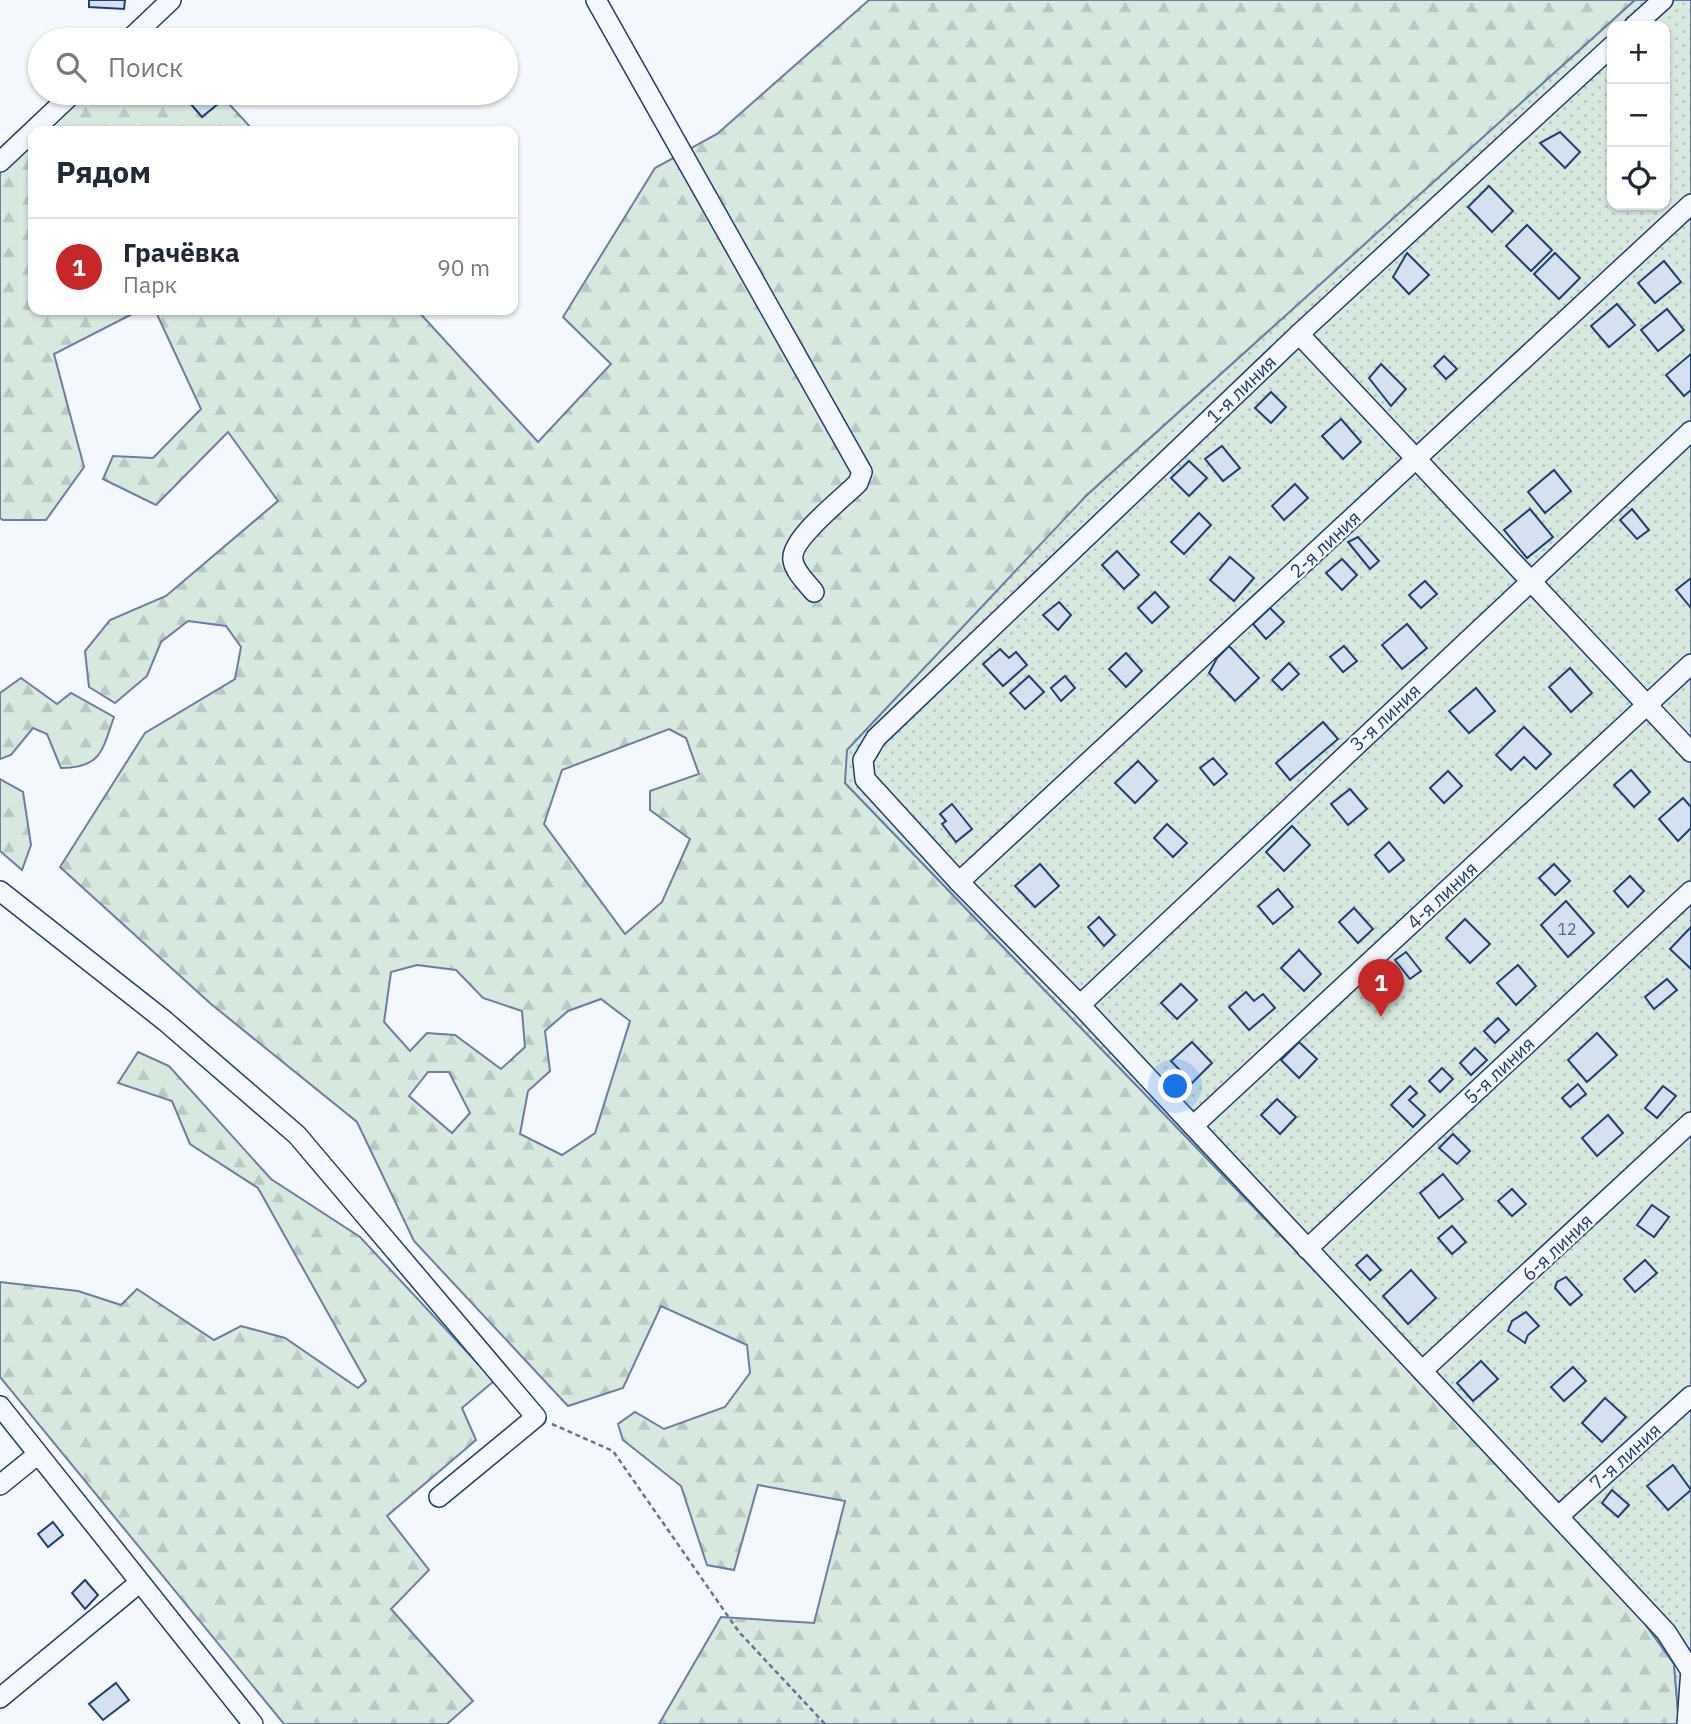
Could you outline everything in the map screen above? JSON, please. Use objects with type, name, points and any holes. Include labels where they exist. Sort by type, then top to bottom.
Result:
[{"type":"street","points":[[142,28],[171,0]]},
{"type":"street","points":[[596,0],[862,472],[858,483],[801,538],[793,552],[793,563],[814,592]]},
{"type":"street","points":[[1640,21],[1663,0]]},
{"type":"street","name":"1-я линия","points":[[959,882],[865,779],[863,760],[876,738],[1299,334],[1607,51]]},
{"type":"street","points":[[38,126],[60,105]]},
{"type":"street","points":[[0,162],[28,136]]},
{"type":"street","name":"2-я линия","points":[[959,882],[1691,204]]},
{"type":"street","points":[[1299,334],[1691,752]]},
{"type":"street","name":"3-я линия","points":[[1080,1005],[1691,430]]},
{"type":"street","name":"4-я линия","points":[[1193,1126],[1691,664]]},
{"type":"street","points":[[959,882],[1080,1005],[1666,1632],[1691,1670],[1687,1724]]},
{"type":"street","points":[[0,891],[165,1021],[297,1135],[536,1417],[439,1497]]},
{"type":"street","name":"5-я линия","points":[[1307,1249],[1691,891]]},
{"type":"street","name":"6-я линия","points":[[1422,1371],[1691,1122]]},
{"type":"street","name":"7-я линия","points":[[1559,1516],[1691,1396]]},
{"type":"street","points":[[0,1406],[253,1724]]},
{"type":"street","points":[[0,1485],[37,1455]]},
{"type":"street","points":[[0,1698],[139,1583]]},
{"type":"path","points":[[536,1417],[613,1451],[739,1632],[825,1724]]},
{"type":"green space","points":[[869,0],[1635,0],[1612,21],[1607,21],[1607,25],[1086,496],[845,783],[1297,1252],[1638,1614],[1674,1664],[1679,1724],[659,1724],[721,1617],[814,1623],[845,1501],[758,1485],[734,1570],[707,1565],[681,1486],[623,1440],[618,1424],[635,1412],[664,1429],[725,1407],[750,1373],[747,1345],[661,1306],[623,1388],[568,1406],[414,1241],[357,1122],[211,1004],[60,867],[145,733],[235,679],[241,647],[226,626],[188,621],[161,642],[147,676],[115,703],[89,687],[85,651],[110,620],[166,596],[278,501],[228,432],[156,505],[103,479],[113,456],[153,458],[201,409],[157,315],[422,315],[538,442],[611,364],[563,317],[655,168],[717,134]],"holes":[[[669,729],[686,738],[699,774],[650,791],[650,810],[690,839],[662,902],[625,934],[544,824],[562,770]],[[417,965],[456,970],[483,998],[522,1011],[525,1047],[501,1069],[455,1035],[427,1033],[410,1051],[384,1022],[391,972]],[[601,999],[630,1021],[595,1133],[562,1155],[520,1134],[528,1091],[550,1071],[545,1031],[568,1011]],[[428,1072],[449,1072],[470,1113],[452,1133],[409,1096]]]},
{"type":"green space","points":[[1635,0],[1691,0],[1691,1724],[1679,1724],[1674,1664],[1638,1614],[1297,1252],[845,783],[847,750],[1086,496],[1607,25],[1607,210],[1670,210],[1670,21],[1612,21]]},
{"type":"green space","points":[[70,105],[230,105],[249,126],[47,126]]},
{"type":"green space","points":[[28,144],[28,315],[130,315],[54,354],[84,467],[46,520],[0,518],[0,169]]},
{"type":"green space","points":[[21,678],[57,704],[71,693],[114,717],[103,748],[92,761],[84,765],[61,768],[47,734],[33,728],[11,755],[0,759],[0,693]]},
{"type":"green space","points":[[0,779],[23,792],[31,845],[22,870],[0,851]]},
{"type":"green space","points":[[138,1052],[169,1066],[271,1179],[360,1237],[494,1381],[462,1408],[476,1440],[387,1516],[429,1570],[391,1609],[473,1701],[447,1724],[284,1724],[0,1377],[0,1282],[78,1291],[121,1305],[137,1289],[214,1340],[241,1326],[285,1338],[358,1388],[366,1381],[258,1188],[190,1144],[172,1101],[118,1083]]},
{"type":"building","points":[[89,0],[125,0],[124,9],[89,7]]},
{"type":"building","points":[[192,105],[217,105],[202,117]]},
{"type":"building","points":[[1560,132],[1580,152],[1565,168],[1540,143]]},
{"type":"building","points":[[1489,186],[1513,211],[1492,232],[1468,207]]},
{"type":"building","points":[[1527,225],[1552,250],[1531,271],[1506,246]]},
{"type":"building","points":[[1407,253],[1429,275],[1409,294],[1393,277]]},
{"type":"building","points":[[1555,253],[1580,278],[1559,299],[1534,274]]},
{"type":"building","points":[[1664,261],[1681,282],[1655,303],[1638,283]]},
{"type":"building","points":[[1617,304],[1635,325],[1609,347],[1591,326]]},
{"type":"building","points":[[1667,309],[1684,330],[1658,351],[1641,330]]},
{"type":"building","points":[[1691,354],[1691,390],[1684,396],[1666,375]]},
{"type":"building","points":[[1444,356],[1457,369],[1446,379],[1434,366]]},
{"type":"building","points":[[1381,364],[1406,389],[1391,406],[1369,378]]},
{"type":"building","points":[[1271,392],[1286,407],[1271,423],[1255,408]]},
{"type":"building","points":[[1341,419],[1361,442],[1343,459],[1322,436]]},
{"type":"building","points":[[1222,446],[1240,468],[1223,481],[1205,459]]},
{"type":"building","points":[[1189,461],[1207,478],[1189,496],[1171,478]]},
{"type":"building","points":[[1554,470],[1571,491],[1545,513],[1528,492]]},
{"type":"building","points":[[1295,484],[1308,498],[1284,520],[1272,506]]},
{"type":"building","points":[[1530,509],[1553,537],[1527,558],[1504,530]]},
{"type":"building","points":[[1632,509],[1649,530],[1637,539],[1620,520]]},
{"type":"building","points":[[1199,513],[1211,525],[1184,554],[1171,542]]},
{"type":"building","points":[[1358,537],[1379,561],[1370,569],[1348,542]]},
{"type":"building","points":[[1117,551],[1139,575],[1124,589],[1102,565]]},
{"type":"building","points":[[1230,557],[1254,578],[1234,601],[1210,580]]},
{"type":"building","points":[[1342,559],[1357,575],[1342,590],[1326,573]]},
{"type":"building","points":[[1691,578],[1691,608],[1676,590]]},
{"type":"building","points":[[1425,581],[1437,594],[1421,608],[1409,595]]},
{"type":"building","points":[[1155,592],[1169,607],[1152,623],[1138,608]]},
{"type":"building","points":[[1059,602],[1071,615],[1058,630],[1043,615]]},
{"type":"building","points":[[1270,608],[1284,622],[1266,639],[1253,624]]},
{"type":"building","points":[[1407,624],[1427,648],[1402,669],[1382,645]]},
{"type":"building","points":[[1229,646],[1259,678],[1235,701],[1209,673],[1217,658]]},
{"type":"building","points":[[1344,646],[1357,661],[1343,672],[1330,657]]},
{"type":"building","points":[[1000,649],[1009,658],[1016,652],[1027,665],[1003,686],[983,664]]},
{"type":"building","points":[[1126,653],[1142,671],[1126,687],[1109,669]]},
{"type":"building","points":[[1289,663],[1299,674],[1282,690],[1272,680]]},
{"type":"building","points":[[1570,668],[1592,693],[1571,712],[1549,687]]},
{"type":"building","points":[[1029,676],[1044,692],[1025,709],[1010,693]]},
{"type":"building","points":[[1065,676],[1075,688],[1061,701],[1051,688]]},
{"type":"building","points":[[1476,688],[1495,711],[1469,733],[1449,711]]},
{"type":"building","points":[[1323,722],[1338,739],[1290,780],[1276,763]]},
{"type":"building","points":[[1524,727],[1551,754],[1536,769],[1524,757],[1511,770],[1496,755]]},
{"type":"building","points":[[1213,758],[1227,774],[1214,785],[1200,768]]},
{"type":"building","points":[[1138,761],[1157,781],[1135,803],[1115,783]]},
{"type":"building","points":[[1631,770],[1650,792],[1634,807],[1614,785]]},
{"type":"building","points":[[1448,771],[1462,786],[1444,803],[1430,788]]},
{"type":"building","points":[[1350,789],[1367,809],[1348,825],[1331,804]]},
{"type":"building","points":[[1683,798],[1691,807],[1691,828],[1678,841],[1659,819]]},
{"type":"building","points":[[952,804],[972,829],[956,842],[942,824],[946,821],[940,814]]},
{"type":"building","points":[[1167,824],[1187,843],[1173,857],[1154,838]]},
{"type":"building","points":[[1292,826],[1310,845],[1284,871],[1266,852]]},
{"type":"building","points":[[1389,842],[1404,860],[1389,872],[1375,855]]},
{"type":"building","points":[[1040,864],[1059,886],[1035,907],[1015,886]]},
{"type":"building","points":[[1554,864],[1570,881],[1555,895],[1539,878]]},
{"type":"building","points":[[1630,876],[1644,891],[1628,907],[1614,891]]},
{"type":"building","points":[[1278,889],[1293,907],[1273,924],[1258,906]]},
{"type":"building","points":[[1566,901],[1594,933],[1568,957],[1541,925]]},
{"type":"building","points":[[1354,908],[1373,929],[1358,943],[1339,922]]},
{"type":"building","points":[[1099,917],[1115,935],[1104,946],[1088,927]]},
{"type":"building","points":[[1465,919],[1490,944],[1470,963],[1446,938]]},
{"type":"building","points":[[1691,927],[1691,969],[1670,949]]},
{"type":"building","points":[[1299,950],[1321,974],[1304,991],[1281,968]]},
{"type":"building","points":[[1406,952],[1421,971],[1410,979],[1395,960]]},
{"type":"building","points":[[1518,965],[1536,986],[1516,1005],[1497,983]]},
{"type":"building","points":[[1667,979],[1677,990],[1654,1009],[1645,997]]},
{"type":"building","points":[[1181,984],[1197,1000],[1177,1019],[1161,1003]]},
{"type":"building","points":[[1246,992],[1254,1001],[1263,994],[1275,1008],[1249,1030],[1229,1007]]},
{"type":"building","points":[[1498,1018],[1509,1030],[1495,1043],[1484,1031]]},
{"type":"building","points":[[1597,1033],[1617,1055],[1587,1082],[1568,1060]]},
{"type":"building","points":[[1192,1042],[1212,1063],[1192,1083],[1171,1061]]},
{"type":"building","points":[[1299,1042],[1317,1059],[1299,1078],[1281,1060]]},
{"type":"building","points":[[1475,1048],[1487,1060],[1471,1075],[1460,1063]]},
{"type":"building","points":[[1442,1068],[1453,1079],[1440,1092],[1429,1081]]},
{"type":"building","points":[[1578,1084],[1586,1094],[1570,1107],[1562,1098]]},
{"type":"building","points":[[1410,1086],[1417,1093],[1409,1100],[1425,1115],[1413,1127],[1391,1105]]},
{"type":"building","points":[[1663,1086],[1676,1096],[1657,1118],[1645,1108]]},
{"type":"building","points":[[1277,1099],[1296,1117],[1280,1134],[1261,1115]]},
{"type":"building","points":[[1608,1115],[1623,1133],[1597,1156],[1582,1138]]},
{"type":"building","points":[[1453,1134],[1470,1151],[1457,1164],[1439,1148]]},
{"type":"building","points":[[1443,1174],[1463,1199],[1439,1218],[1420,1193]]},
{"type":"building","points":[[1512,1189],[1526,1204],[1512,1216],[1498,1201]]},
{"type":"building","points":[[1652,1205],[1669,1217],[1654,1237],[1637,1225]]},
{"type":"building","points":[[1452,1226],[1466,1242],[1452,1254],[1438,1238]]},
{"type":"building","points":[[1367,1255],[1381,1270],[1370,1280],[1356,1265]]},
{"type":"building","points":[[1645,1260],[1657,1273],[1635,1292],[1624,1279]]},
{"type":"building","points":[[1411,1270],[1436,1298],[1408,1324],[1383,1296]]},
{"type":"building","points":[[1566,1277],[1582,1295],[1570,1305],[1555,1288],[1557,1282]]},
{"type":"building","points":[[1526,1312],[1539,1326],[1528,1335],[1525,1343],[1508,1331],[1512,1321]]},
{"type":"building","points":[[1481,1361],[1498,1379],[1473,1401],[1457,1383]]},
{"type":"building","points":[[1573,1367],[1586,1381],[1564,1401],[1551,1387]]},
{"type":"building","points":[[1605,1398],[1626,1417],[1602,1442],[1582,1423]]},
{"type":"building","points":[[1673,1465],[1691,1490],[1668,1510],[1647,1486]]},
{"type":"building","points":[[1612,1490],[1629,1505],[1618,1517],[1602,1503]]},
{"type":"building","points":[[53,1522],[63,1535],[48,1547],[38,1534]]},
{"type":"building","points":[[85,1580],[98,1595],[85,1609],[72,1593]]},
{"type":"building","points":[[116,1683],[129,1700],[103,1720],[89,1704]]},
{"type":"place","name":"Грачёвка","points":[[1381,1017]]}]
